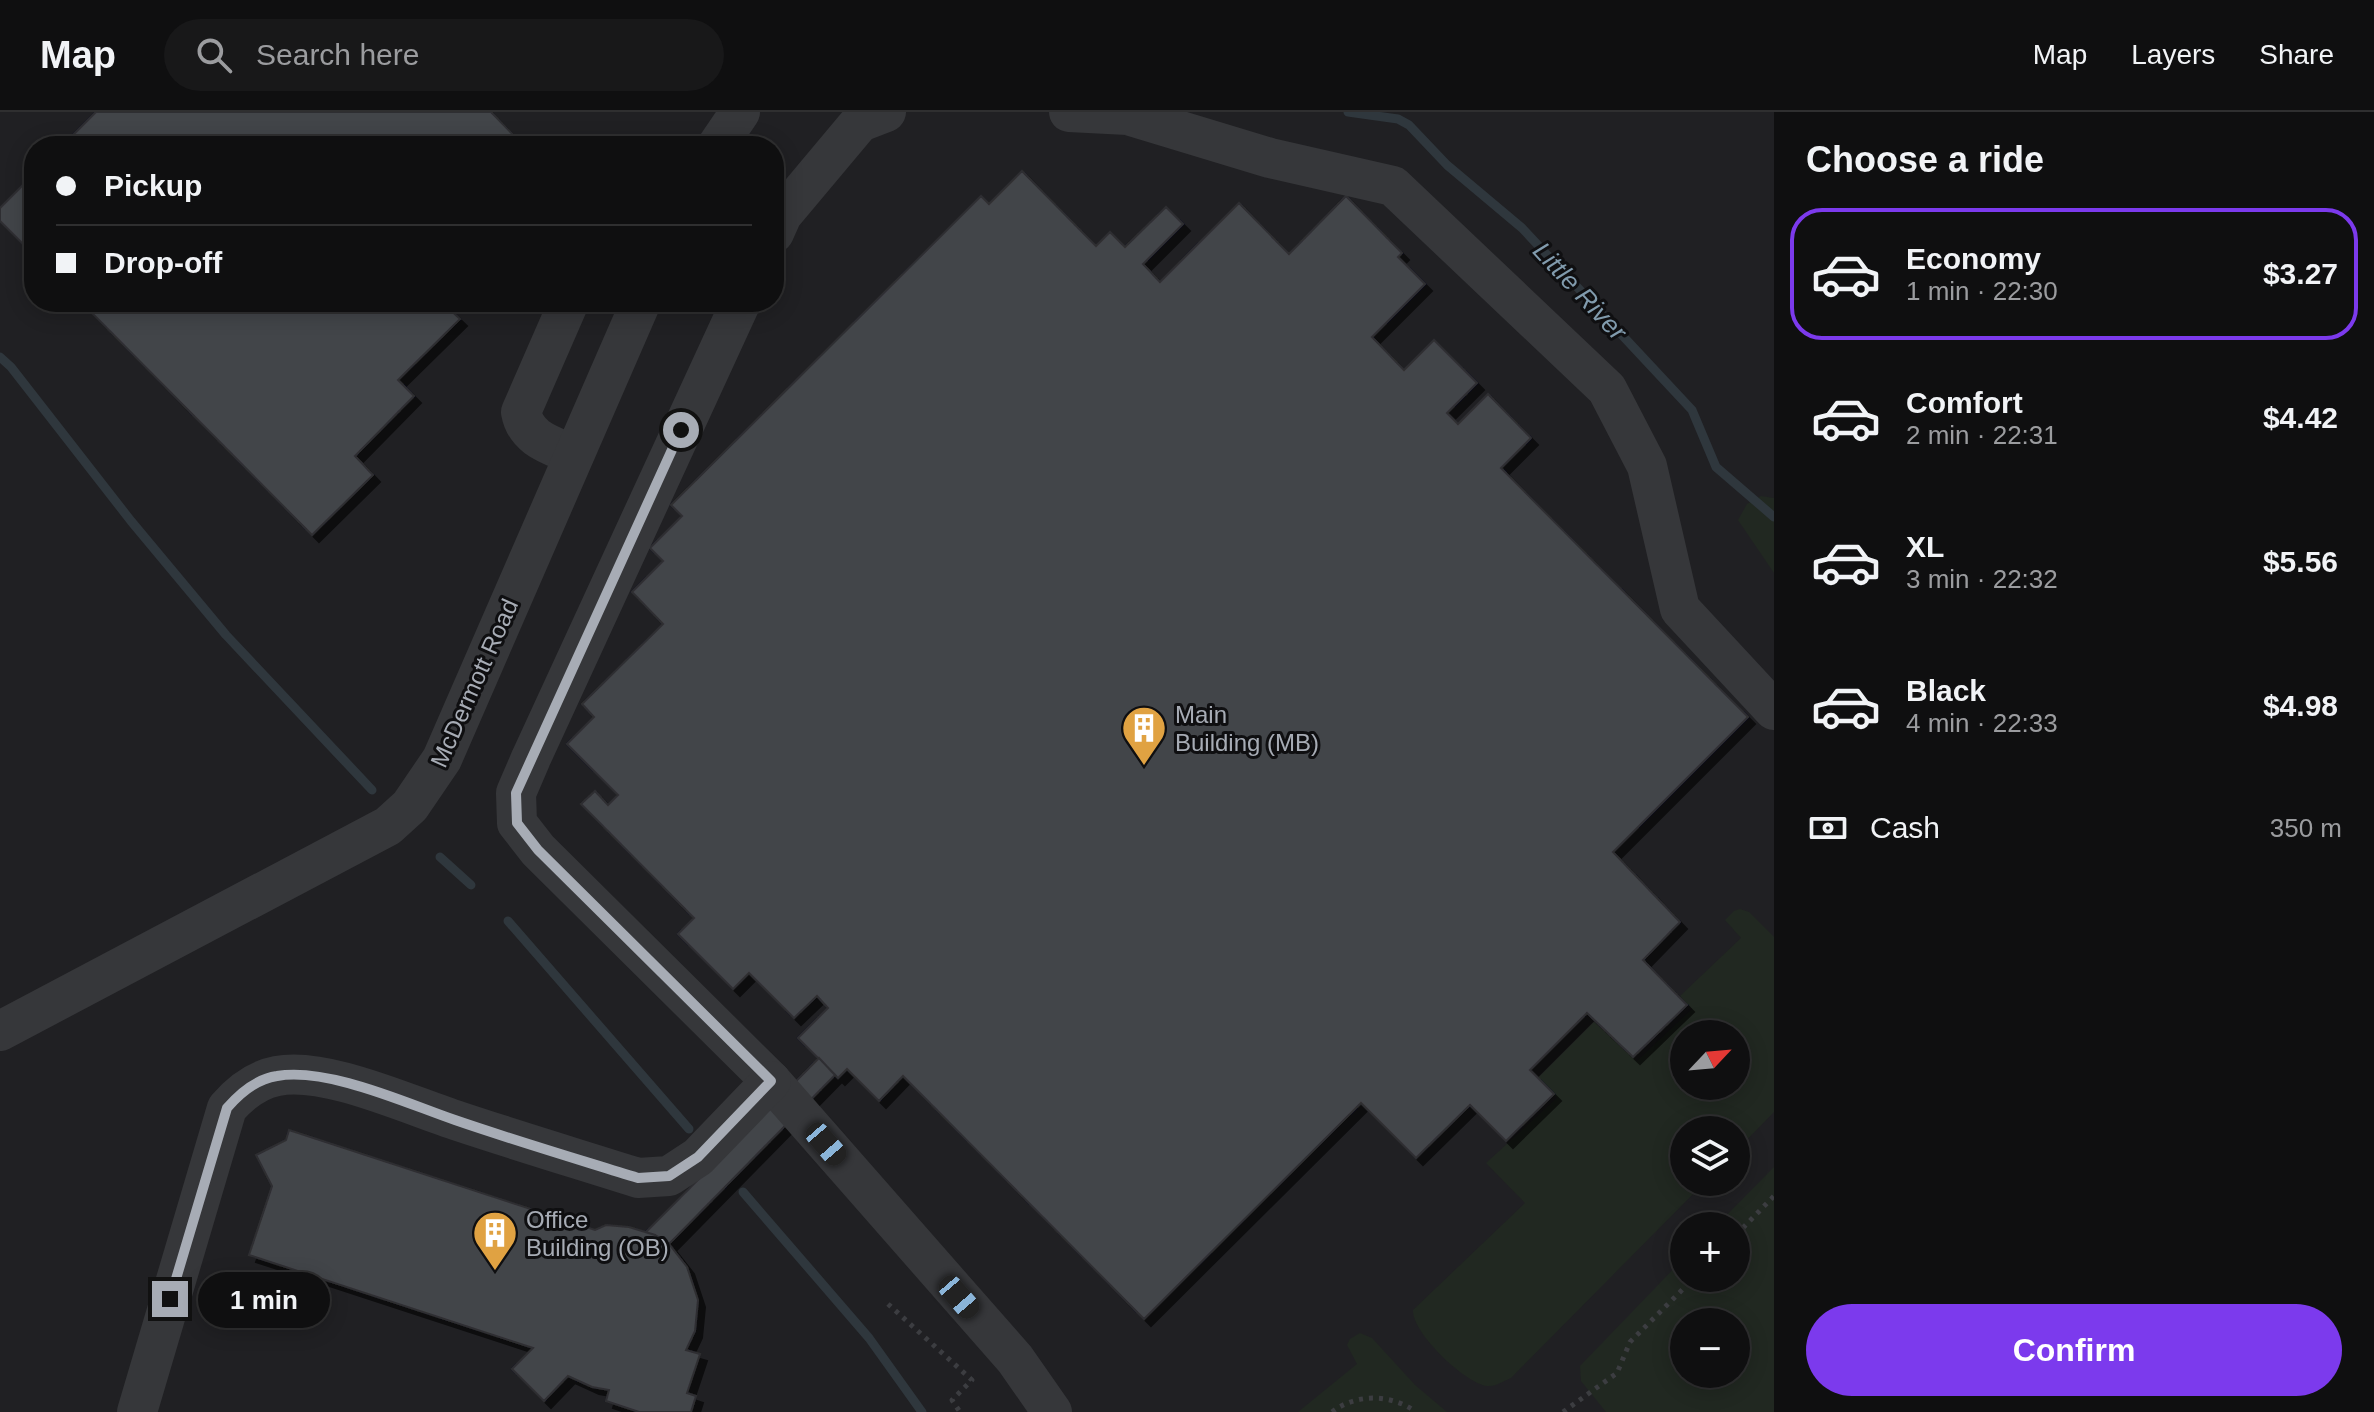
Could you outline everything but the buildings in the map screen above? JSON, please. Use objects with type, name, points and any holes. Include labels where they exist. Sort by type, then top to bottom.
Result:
[{"type":"street","points":[[724,136],[740,112]]},
{"type":"street","points":[[1069,112],[1128,115],[1270,158],[1393,186],[1607,389],[1647,466],[1680,609],[1774,710]]},
{"type":"street","points":[[784,213],[864,115]]},
{"type":"street","points":[[565,312],[521,412],[523,423],[533,437],[574,455]]},
{"type":"street","name":"McDermott Road","points":[[0,1031],[388,826],[410,806],[442,759],[637,312]]},
{"type":"street","points":[[736,312],[516,793],[517,823],[535,847],[771,1081],[1015,1359],[1052,1412]]},
{"type":"street","points":[[137,1412],[227,1108],[243,1090],[277,1076],[313,1076],[393,1096],[456,1120],[638,1178],[669,1176],[698,1157],[771,1081]]},
{"type":"path","points":[[1750,1221],[1774,1196]]},
{"type":"path","points":[[1563,1412],[1617,1373],[1630,1342],[1680,1292]]},
{"type":"path","points":[[888,1304],[972,1380],[952,1400],[960,1412]]},
{"type":"path","points":[[1332,1412],[1361,1399],[1381,1398],[1408,1406],[1416,1412]]},
{"type":"shaded area","points":[[0,112],[1774,112],[1774,1412],[0,1412]]},
{"type":"shaded area","points":[[1761,496],[1774,498],[1774,573],[1738,520],[1747,504]]},
{"type":"shaded area","points":[[1740,909],[1749,912],[1774,937],[1774,1112],[1750,1137],[1750,1116],[1670,1116],[1670,1196],[1691,1196],[1675,1212],[1670,1212],[1670,1217],[1511,1378],[1490,1386],[1477,1383],[1441,1356],[1421,1331],[1413,1310],[1525,1203],[1486,1163],[1557,1098],[1538,1078],[1594,1022],[1637,1061],[1670,1030],[1670,1100],[1750,1100],[1750,1020],[1680,1020],[1692,1009],[1680,996],[1741,938],[1725,920]]},
{"type":"shaded area","points":[[1774,1167],[1774,1412],[1606,1412],[1581,1381],[1580,1366],[1670,1273],[1670,1292],[1750,1292],[1750,1212],[1730,1212],[1745,1196],[1750,1196],[1750,1191]]},
{"type":"shaded area","points":[[1360,1333],[1372,1338],[1415,1385],[1447,1412],[1298,1412],[1357,1364],[1347,1345]]},
{"type":"waterway","name":"Little River","points":[[1348,112],[1398,119],[1409,125],[1447,165],[1522,228],[1692,410],[1716,467],[1774,517]]},
{"type":"waterway","points":[[0,357],[226,635],[372,790]]},
{"type":"waterway","points":[[440,857],[471,885]]},
{"type":"waterway","points":[[508,921],[689,1129]]},
{"type":"waterway","points":[[743,1192],[869,1338],[922,1412]]},
{"type":"place","name":"Main Building (MB)","points":[[1144,767]]},
{"type":"place","name":"Office Building (OB)","points":[[495,1272]]},
{"type":"route","points":[[170,1299],[227,1108],[243,1090],[277,1076],[313,1076],[393,1096],[456,1120],[638,1178],[669,1176],[698,1157],[771,1081],[538,850],[517,823],[516,793],[681,430]]}]
